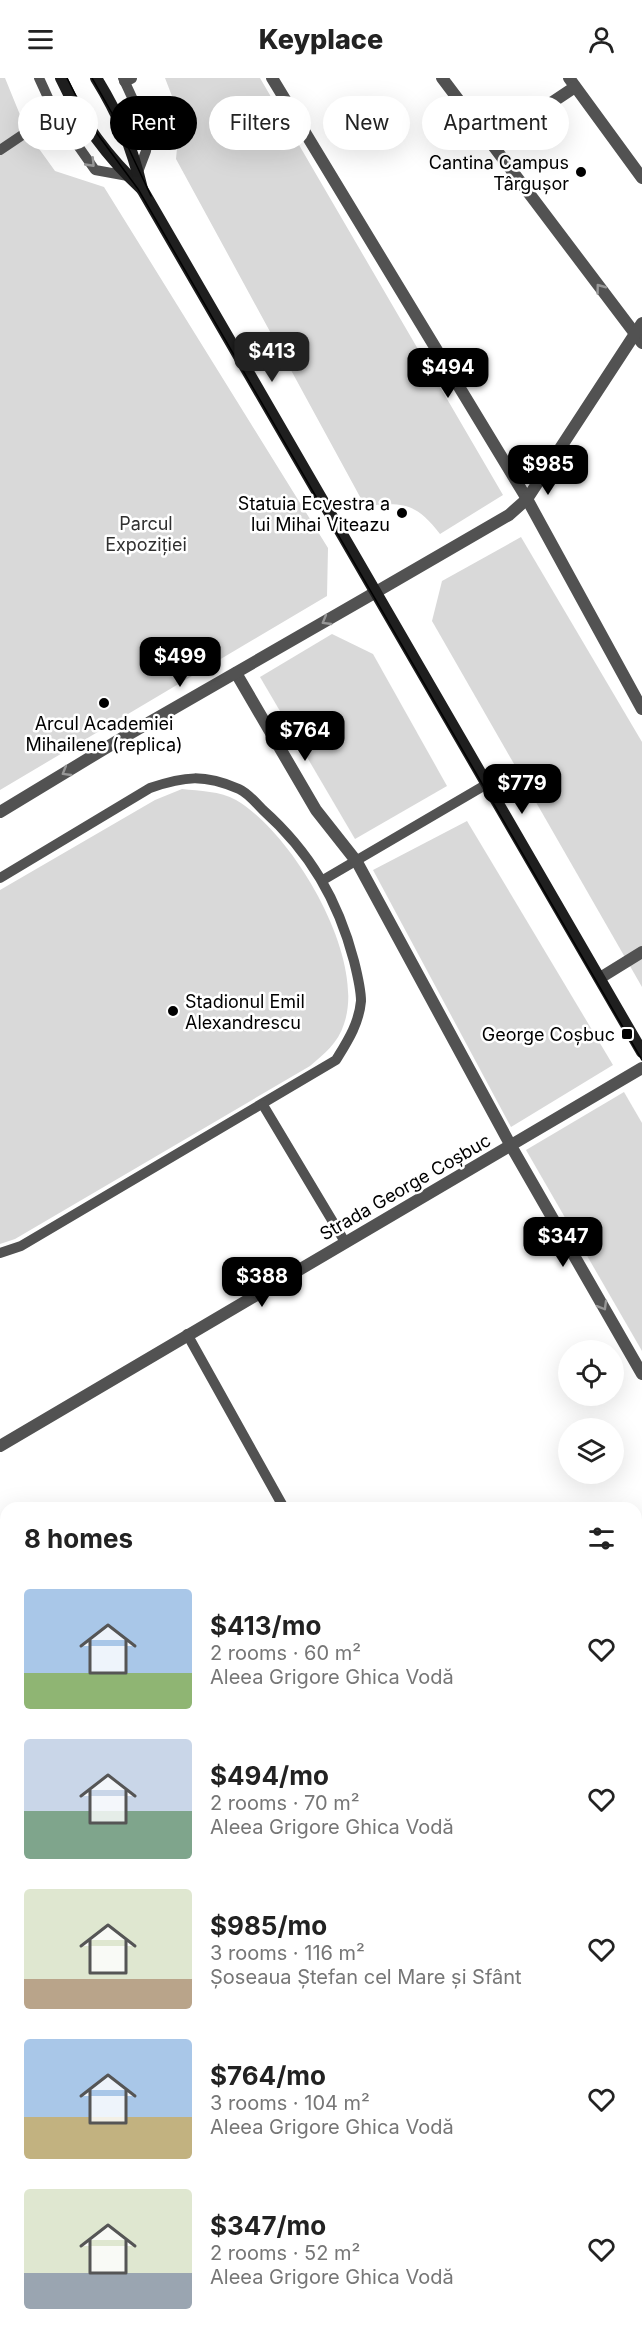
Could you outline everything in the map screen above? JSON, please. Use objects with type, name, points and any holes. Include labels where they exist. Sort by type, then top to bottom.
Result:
[{"type":"main road","points":[[61,78],[73,104],[93,136],[133,174],[142,189],[642,1052]]},
{"type":"main road","points":[[96,78],[119,117],[133,150],[133,174]]},
{"type":"street","points":[[272,78],[526,499],[642,709]]},
{"type":"street","points":[[442,78],[456,96]]},
{"type":"street","points":[[554,96],[572,83],[642,178]]},
{"type":"street","points":[[496,150],[639,339]]},
{"type":"street","points":[[0,812],[509,514],[526,499],[639,339],[642,323]]},
{"type":"street","points":[[236,673],[316,810],[357,862],[510,1146],[642,1374]]},
{"type":"street","points":[[600,978],[642,952]]},
{"type":"street","name":"Strada George Coșbuc","points":[[0,1446],[642,1068]]},
{"type":"lane","points":[[39,78],[47,96]]},
{"type":"lane","points":[[81,150],[95,170],[133,174],[146,150],[149,134],[126,79]]},
{"type":"lane","points":[[0,150],[18,138]]},
{"type":"lane","points":[[0,878],[150,788],[176,779],[210,779],[242,790],[277,822],[323,880],[345,927],[357,971],[361,1001],[354,1030],[336,1060],[21,1246],[0,1253]]},
{"type":"lane","points":[[323,880],[487,784]]},
{"type":"lane","points":[[263,1105],[345,1242]]},
{"type":"lane","points":[[187,1334],[281,1502]]},
{"type":"green space","name":"Parcul Expoziției","points":[[0,78],[5,78],[18,110],[18,150],[40,150],[55,171],[104,187],[328,548],[327,596],[0,790]]},
{"type":"green space","points":[[165,78],[260,78],[270,96],[209,96],[209,150],[302,150],[503,495],[440,534],[424,516],[408,507],[390,504],[365,506],[176,159],[177,150],[197,150],[197,96],[172,96]]},
{"type":"green space","points":[[521,537],[642,742],[642,987],[432,621],[442,581]]},
{"type":"green space","points":[[332,634],[373,654],[447,786],[355,839],[260,677]]},
{"type":"green space","name":"Stadionul Emil Alexandrescu","points":[[182,789],[217,793],[236,800],[258,816],[301,868],[320,900],[335,933],[345,966],[348,997],[344,1024],[330,1048],[310,1066],[15,1239],[0,1244],[0,890],[155,800]]},
{"type":"green space","points":[[467,821],[613,1065],[511,1127],[373,870]]},
{"type":"green space","points":[[624,1092],[642,1123],[642,1351],[526,1150]]},
{"type":"tram line","points":[[67,78],[90,124],[138,189],[642,1060]]},
{"type":"tram line","points":[[92,78],[113,115],[151,196]]},
{"type":"place","name":"Cantina Campus Târgușor","points":[[581,172]]},
{"type":"place","name":"Statuia Ecvestra a lui Mihai Viteazu","points":[[402,513]]},
{"type":"place","name":"Arcul Academiei Mihailene (replica)","points":[[104,703]]},
{"type":"place","name":"Stadionul Emil Alexandrescu","points":[[173,1011]]},
{"type":"place","name":"George Coșbuc","points":[[627,1034]]}]
